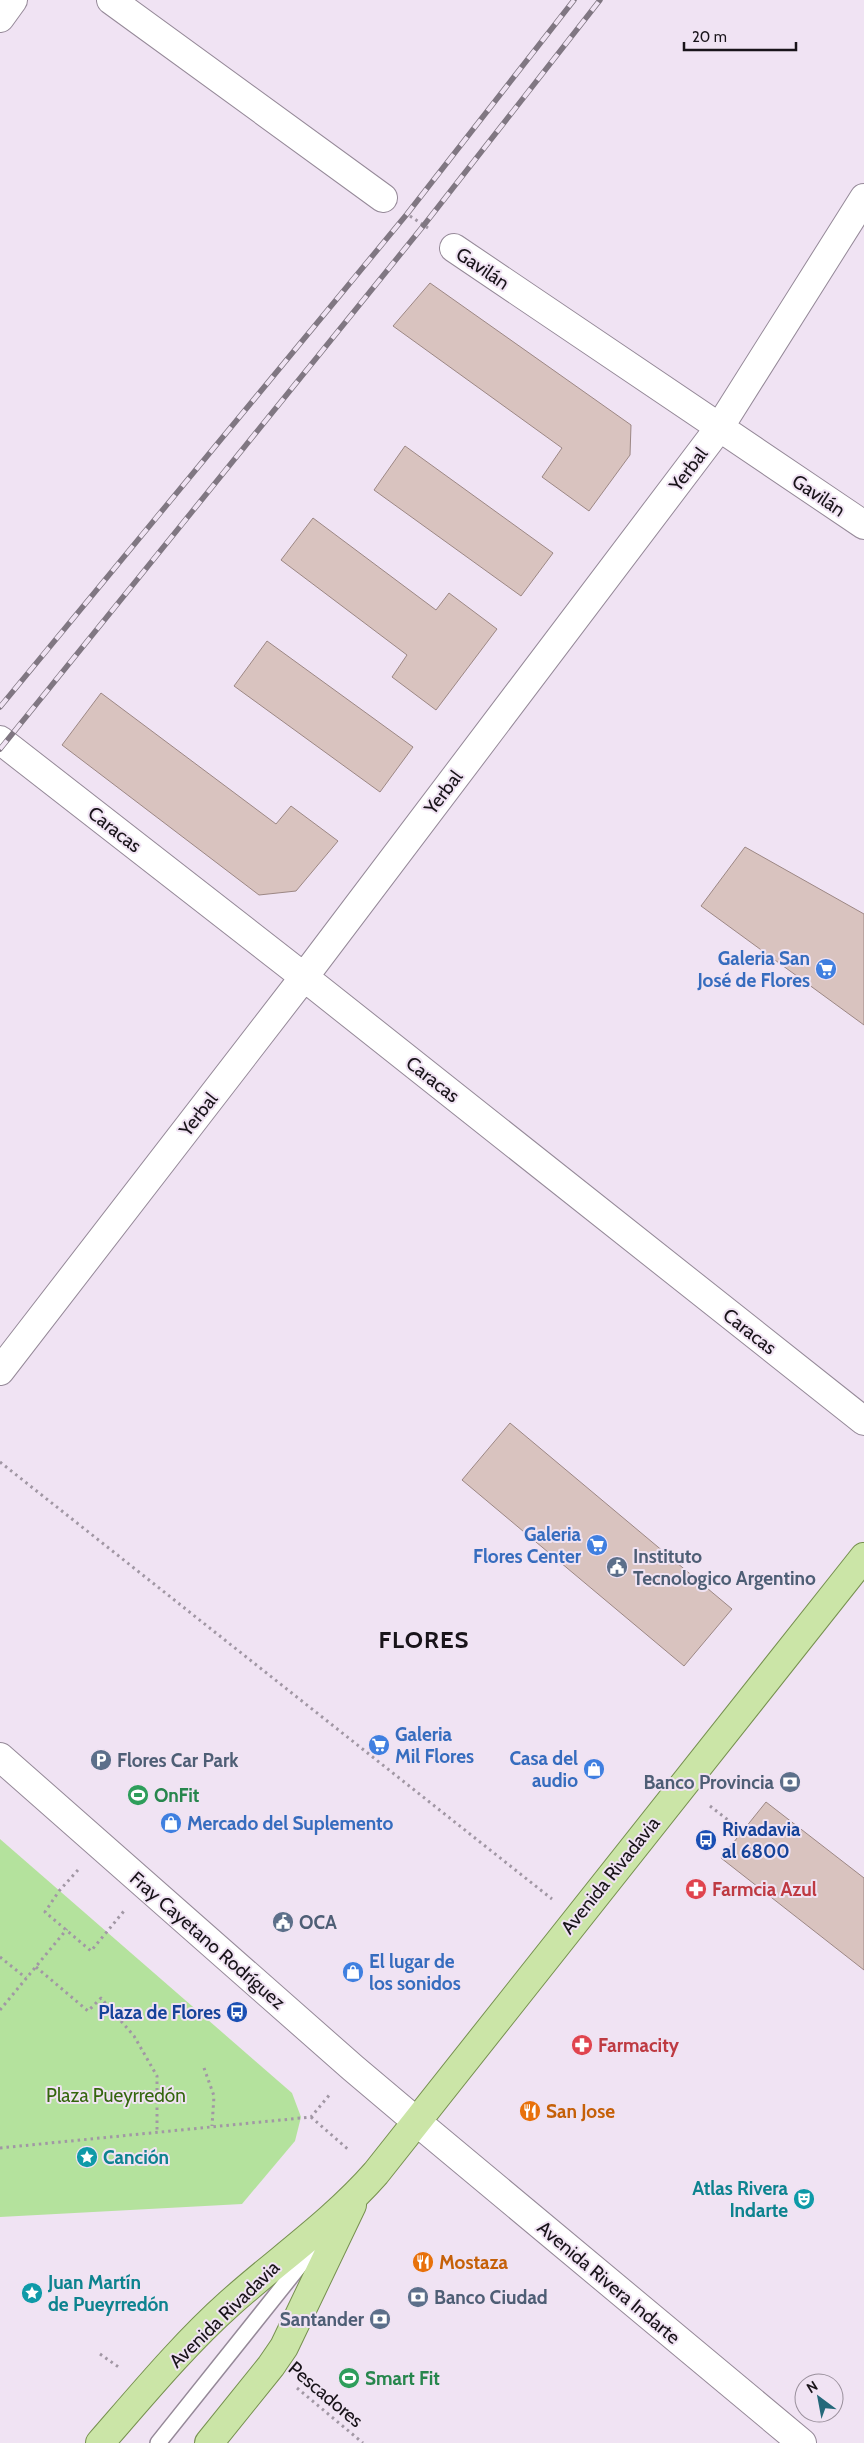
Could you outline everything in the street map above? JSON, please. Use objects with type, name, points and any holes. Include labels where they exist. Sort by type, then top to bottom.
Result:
[{"type":"main road","name":"Avenida Rivadavia","points":[[100,2443],[147,2389],[229,2304],[357,2194],[376,2173],[576,1918],[864,1557]]},
{"type":"main road","name":"Avenida Rivadavia","points":[[209,2443],[284,2347],[357,2194]]},
{"type":"street","points":[[0,18],[13,0]]},
{"type":"street","points":[[111,0],[383,198]]},
{"type":"street","name":"Yerbal","points":[[0,1371],[304,977],[719,428],[864,198]]},
{"type":"street","name":"Gavilán","points":[[454,248],[864,524]]},
{"type":"street","name":"Caracas","points":[[0,740],[304,977],[864,1422]]},
{"type":"street","name":"Fray Cayetano Rodríguez","points":[[0,1757],[353,2068],[417,2122]]},
{"type":"street","name":"Avenida Rivera Indarte","points":[[417,2122],[802,2443]]},
{"type":"lane","points":[[158,2443],[357,2194]]},
{"type":"path","name":"Gavilán","points":[[383,198],[454,248]]},
{"type":"path","points":[[0,1462],[576,1918]]},
{"type":"path","points":[[683,1784],[742,1831]]},
{"type":"path","points":[[101,1846],[59,1891],[45,1912],[91,1951],[145,1885]]},
{"type":"path","points":[[0,2010],[67,1929]]},
{"type":"path","points":[[0,1957],[26,1978]]},
{"type":"path","points":[[36,1967],[88,2011],[102,1998],[134,2036],[157,2076],[157,2132]]},
{"type":"path","points":[[204,2068],[214,2096],[212,2126]]},
{"type":"path","points":[[0,2148],[311,2117],[353,2068]]},
{"type":"path","points":[[311,2117],[376,2173]]},
{"type":"path","name":"Pescadores","points":[[271,2366],[363,2443]]},
{"type":"green space","name":"Plaza Pueyrredón","points":[[0,1839],[292,2093],[301,2117],[295,2141],[242,2204],[0,2217]]},
{"type":"building","points":[[430,283],[631,425],[630,455],[589,511],[542,477],[562,448],[393,326]]},
{"type":"building","points":[[405,446],[553,553],[521,596],[374,490]]},
{"type":"building","points":[[313,518],[436,610],[449,593],[497,629],[436,710],[392,677],[407,655],[281,560]]},
{"type":"building","points":[[267,641],[413,747],[380,792],[234,686]]},
{"type":"building","points":[[101,693],[276,824],[291,806],[338,841],[296,891],[259,895],[62,745]]},
{"type":"building","name":"Galeria San José de Flores","points":[[745,847],[864,914],[864,1025],[701,906]]},
{"type":"building","name":"Galeria Flores Center","points":[[510,1423],[732,1609],[684,1666],[462,1480]]},
{"type":"building","points":[[766,1802],[864,1878],[864,1970],[721,1858]]},
{"type":"railway","points":[[0,707],[407,214],[574,0]]},
{"type":"railway","points":[[0,749],[424,225],[600,0]]},
{"type":"place","name":"Galeria San José de Flores","points":[[826,969]]},
{"type":"place","name":"Galeria Flores Center","points":[[597,1545]]},
{"type":"place","name":"Instituto Tecnologico Argentino","points":[[617,1567]]},
{"type":"place","name":"Galeria Mil Flores","points":[[379,1745]]},
{"type":"place","name":"Flores Car Park","points":[[101,1760]]},
{"type":"place","name":"Casa del audio","points":[[594,1769]]},
{"type":"place","name":"Banco Provincia","points":[[790,1782]]},
{"type":"place","name":"OnFit","points":[[138,1795]]},
{"type":"place","name":"Mercado del Suplemento","points":[[171,1823]]},
{"type":"place","name":"Rivadavia al 6800","points":[[706,1840]]},
{"type":"place","name":"Farmcia Azul","points":[[696,1889]]},
{"type":"place","name":"OCA","points":[[283,1922]]},
{"type":"place","name":"El lugar de los sonidos","points":[[353,1972]]},
{"type":"place","name":"Plaza de Flores","points":[[237,2012]]},
{"type":"place","name":"Farmacity","points":[[582,2045]]},
{"type":"place","name":"San Jose","points":[[530,2111]]},
{"type":"place","name":"Canción","points":[[87,2157]]},
{"type":"place","name":"Atlas Rivera Indarte","points":[[804,2199]]},
{"type":"place","name":"Mostaza","points":[[423,2262]]},
{"type":"place","name":"Juan Martín de Pueyrredón","points":[[32,2293]]},
{"type":"place","name":"Banco Ciudad","points":[[418,2297]]},
{"type":"place","name":"Santander","points":[[380,2319]]},
{"type":"place","name":"Smart Fit","points":[[349,2378]]},
{"type":"district","name":"FLORES","points":[[424,1640]]}]
